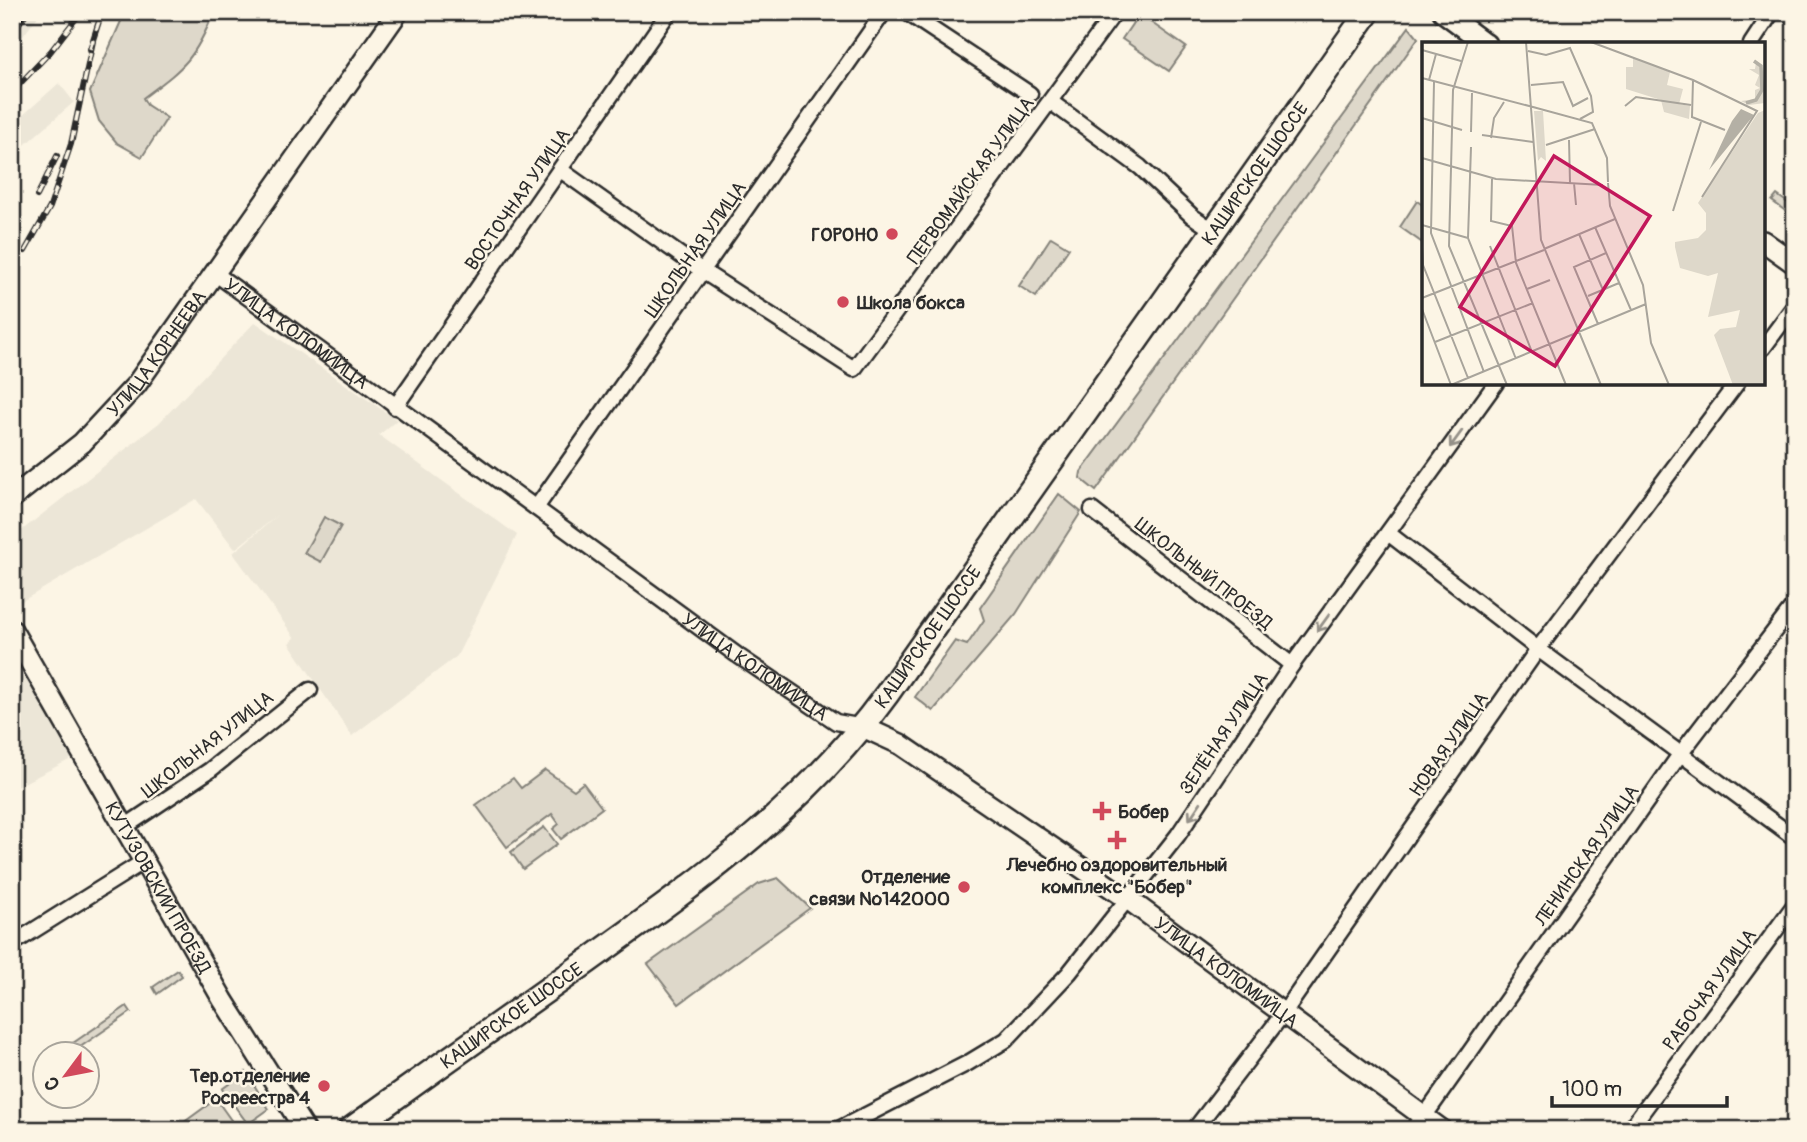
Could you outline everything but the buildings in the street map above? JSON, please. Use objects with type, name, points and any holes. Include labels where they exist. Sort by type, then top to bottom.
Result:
[{"type":"main road","name":"КАШИРСКОЕ ШОССЕ","points":[[350,1130],[730,857],[793,803],[870,729],[1368,12]]},
{"type":"main road","name":"КАШИРСКОЕ ШОССЕ","points":[[375,1130],[762,849],[813,802],[870,729],[1386,12]]},
{"type":"street","name":"УЛИЦА КОРНЕЕВА","points":[[12,498],[82,443],[123,401],[216,274],[398,12]]},
{"type":"street","name":"ВОСТОЧНАЯ УЛИЦА","points":[[395,407],[562,171],[669,12]]},
{"type":"street","name":"ШКОЛЬНАЯ УЛИЦА","points":[[536,508],[884,12]]},
{"type":"street","points":[[906,12],[1030,94]]},
{"type":"street","name":"ПЕРВОМАЙСКАЯ УЛИЦА","points":[[704,271],[854,369],[1115,12]]},
{"type":"street","points":[[1443,12],[1483,42]]},
{"type":"street","points":[[1752,42],[1772,12]]},
{"type":"street","points":[[1051,102],[1140,167],[1192,216],[1214,231]]},
{"type":"street","points":[[562,171],[704,271]]},
{"type":"street","points":[[1765,242],[1795,264]]},
{"type":"street","name":"УЛИЦА КОЛОМИЙЦА","points":[[216,274],[737,655],[836,723],[870,729],[900,744],[1129,900],[1283,1014],[1418,1123],[1442,1130]]},
{"type":"street","points":[[1765,345],[1795,305]]},
{"type":"street","name":"ЗЕЛЁНАЯ УЛИЦА","points":[[837,1130],[968,1063],[1006,1040],[1129,900],[1178,835],[1292,666],[1495,385]]},
{"type":"street","name":"НОВАЯ УЛИЦА","points":[[1194,1130],[1283,1014],[1538,649],[1736,385]]},
{"type":"street","name":"ШКОЛЬНЫЙ ПРОЕЗД","points":[[1092,510],[1292,666]]},
{"type":"street","points":[[1388,533],[1538,649],[1795,838]]},
{"type":"street","name":"ЛЕНИНСКАЯ УЛИЦА","points":[[1418,1123],[1681,753],[1795,604]]},
{"type":"street","name":"КУТУЗОВСКИЙ ПРОЕЗД","points":[[14,637],[146,860],[223,1000],[306,1130]]},
{"type":"street","name":"ШКОЛЬНАЯ УЛИЦА","points":[[126,827],[210,770],[310,690]]},
{"type":"street","points":[[12,944],[146,860]]},
{"type":"street","name":"РАБОЧАЯ УЛИЦА","points":[[1629,1130],[1795,904]]},
{"type":"shaded area","points":[[12,12],[41,12],[12,51]]},
{"type":"shaded area","points":[[125,12],[214,12],[194,53],[169,78],[143,98],[147,105],[167,118],[142,157],[117,143],[99,121],[90,92]]},
{"type":"shaded area","points":[[1139,14],[1186,47],[1169,71],[1122,39]]},
{"type":"shaded area","points":[[1409,27],[1418,38],[1096,491],[1080,478],[1081,472]]},
{"type":"shaded area","points":[[59,83],[74,102],[12,156],[12,125]]},
{"type":"shaded area","points":[[1777,195],[1795,208],[1795,218],[1772,201]]},
{"type":"shaded area","points":[[1417,201],[1422,205],[1422,243],[1400,227]]},
{"type":"shaded area","points":[[1051,237],[1069,248],[1036,297],[1019,286]]},
{"type":"shaded area","points":[[255,322],[397,420],[379,435],[517,535],[457,656],[352,736],[289,643],[295,638],[233,553],[278,515],[235,549],[196,499],[17,604],[12,595],[12,538],[159,423]]},
{"type":"shaded area","points":[[1059,494],[1081,512],[1016,614],[933,711],[915,697],[955,641],[967,645],[984,620],[980,608]]},
{"type":"shaded area","points":[[324,517],[341,526],[321,562],[304,553]]},
{"type":"shaded area","points":[[12,669],[33,685],[73,758],[12,789]]},
{"type":"shaded area","points":[[545,770],[574,790],[583,783],[602,808],[561,839],[553,829],[559,824],[552,814],[507,847],[476,805],[513,778],[521,788]]},
{"type":"shaded area","points":[[544,827],[557,844],[523,869],[511,852]]},
{"type":"shaded area","points":[[778,878],[810,908],[679,1004],[648,964],[759,884]]},
{"type":"shaded area","points":[[178,970],[182,976],[157,994],[153,987]]},
{"type":"shaded area","points":[[127,1006],[131,1012],[90,1040],[77,1040]]},
{"type":"shaded area","points":[[246,1072],[269,1109],[248,1124],[222,1089]]},
{"type":"shaded area","points":[[216,1099],[238,1130],[188,1130],[183,1123]]},
{"type":"railway","points":[[12,33],[27,12]]},
{"type":"railway","points":[[12,92],[51,51],[81,12]]},
{"type":"railway","points":[[90,49],[102,12]]},
{"type":"railway","points":[[25,251],[50,207],[71,144],[93,41]]},
{"type":"railway","points":[[37,196],[57,156]]},
{"type":"place","name":"ГОРОНО","points":[[892,234]]},
{"type":"place","name":"Школа бокса","points":[[843,302]]},
{"type":"place","name":"Бобер","points":[[1102,811]]},
{"type":"place","name":"Лечебно оздоровительный комплекс \"Бобер\"","points":[[1117,840]]},
{"type":"place","name":"Отделение связи №142000","points":[[964,887]]},
{"type":"place","name":"Тер.отделение Росреестра 4","points":[[324,1086]]}]
